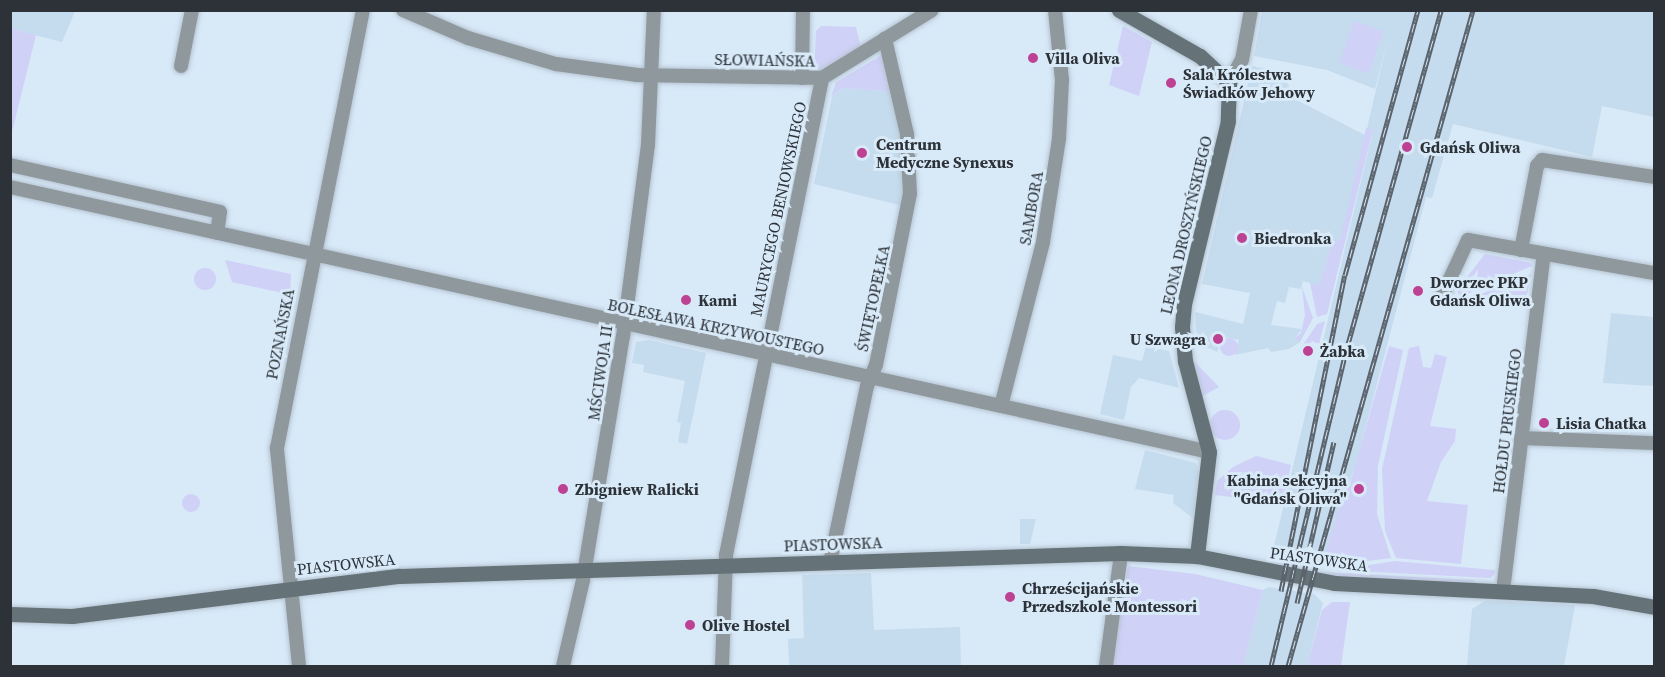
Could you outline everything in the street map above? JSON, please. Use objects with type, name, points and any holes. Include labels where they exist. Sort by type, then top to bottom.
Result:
[{"type":"street","points":[[181,66],[192,10]]},
{"type":"street","name":"POZNAŃSKA","points":[[299,666],[277,448],[363,10]]},
{"type":"street","name":"SŁOWIAŃSKA","points":[[403,10],[468,38],[536,60],[651,75],[802,78],[822,78],[932,10]]},
{"type":"street","name":"MŚCIWOJA II","points":[[563,666],[585,569],[624,324],[648,145],[654,10]]},
{"type":"street","name":"MAURYCEGO BENIOWSKIEGO","points":[[802,78],[803,10]]},
{"type":"street","name":"SAMBORA","points":[[1001,406],[1051,198],[1062,108],[1055,10]]},
{"type":"street","points":[[1119,10],[1200,56],[1229,84]]},
{"type":"street","name":"LEONA DROSZYŃSKIEGO","points":[[1197,556],[1209,452],[1185,361],[1182,327],[1184,304],[1228,122],[1229,84],[1242,60],[1251,10]]},
{"type":"street","name":"ŚWIĘTOPEŁKA","points":[[830,563],[910,194],[908,134],[885,39]]},
{"type":"street","name":"MAURYCEGO BENIOWSKIEGO","points":[[722,666],[724,566],[822,78]]},
{"type":"street","points":[[1521,250],[1537,166],[1542,160],[1654,177]]},
{"type":"street","points":[[10,165],[220,212],[217,233]]},
{"type":"street","name":"BOLESŁAWA KRZYWOUSTEGO","points":[[10,188],[1209,452]]},
{"type":"street","points":[[1442,296],[1468,240],[1654,273]]},
{"type":"street","name":"HOŁDU PRUSKIEGO","points":[[1503,591],[1544,254]]},
{"type":"street","points":[[1521,438],[1654,443]]},
{"type":"street","points":[[1106,666],[1121,553]]},
{"type":"street","name":"PIASTOWSKA","points":[[10,615],[72,616],[400,576],[1121,553],[1197,556],[1334,583],[1593,596],[1654,607]]},
{"type":"shaded area","points":[[10,11],[75,11],[62,42],[11,29]]},
{"type":"shaded area","points":[[1262,11],[1654,11],[1654,117],[1602,106],[1592,157],[1453,124],[1432,198],[1426,197],[1357,460],[1321,567],[1282,560],[1273,550],[1373,131],[1367,129],[1387,41],[1375,89],[1327,70],[1254,56]]},
{"type":"shaded area","points":[[1354,21],[1383,31],[1369,74],[1339,64]]},
{"type":"shaded area","points":[[821,26],[856,27],[861,47],[814,74],[816,31]]},
{"type":"shaded area","points":[[1123,26],[1152,42],[1139,96],[1109,85]]},
{"type":"shaded area","points":[[12,29],[36,35],[11,136],[10,40]]},
{"type":"shaded area","points":[[885,53],[894,99],[885,91],[842,88],[831,97],[836,82]]},
{"type":"shaded area","points":[[1252,66],[1274,71],[1289,85],[1287,95],[1365,135],[1345,227],[1340,241],[1333,240],[1320,286],[1303,281],[1301,289],[1289,287],[1285,303],[1277,301],[1271,325],[1302,329],[1295,338],[1300,342],[1289,349],[1271,352],[1268,348],[1235,355],[1239,340],[1223,337],[1217,352],[1204,346],[1196,331],[1195,312],[1243,324],[1250,293],[1202,284]]},
{"type":"shaded area","name":"Centrum Medyczne Synexus","points":[[842,88],[885,91],[894,99],[903,147],[903,206],[814,184],[832,97]]},
{"type":"shaded area","points":[[1366,128],[1373,130],[1327,314],[1317,317],[1310,283],[1320,285],[1333,239],[1340,241]]},
{"type":"shaded area","points":[[1485,254],[1532,263],[1532,266],[1460,297],[1457,290]]},
{"type":"shaded area","points":[[225,260],[291,274],[290,304],[283,293],[232,282]]},
{"type":"shaded area","points":[[205,268],[213,271],[216,279],[213,287],[205,290],[197,287],[194,279],[197,271]]},
{"type":"shaded area","points":[[1531,274],[1525,306],[1468,299]]},
{"type":"shaded area","points":[[1302,287],[1313,318],[1300,342],[1295,338],[1301,333],[1305,315]]},
{"type":"shaded area","points":[[1611,313],[1654,317],[1654,386],[1603,383]]},
{"type":"shaded area","points":[[1325,321],[1319,344],[1312,341],[1307,347],[1303,345],[1317,324]]},
{"type":"shaded area","points":[[1225,338],[1233,338],[1238,343],[1236,354],[1225,356],[1220,351],[1220,343]]},
{"type":"shaded area","points":[[649,340],[706,353],[687,444],[678,442],[681,423],[677,422],[685,381],[643,372],[644,365],[632,363],[636,342]]},
{"type":"shaded area","points":[[1146,346],[1169,351],[1179,388],[1139,378],[1131,387],[1124,420],[1100,414],[1113,355],[1142,361]]},
{"type":"shaded area","points":[[1389,346],[1403,350],[1378,466],[1377,514],[1391,558],[1321,567],[1346,486],[1349,487]]},
{"type":"shaded area","points":[[1419,346],[1423,367],[1431,368],[1435,354],[1447,357],[1430,426],[1456,429],[1455,441],[1441,462],[1427,501],[1468,505],[1461,564],[1396,558],[1385,531],[1382,469],[1409,348]]},
{"type":"shaded area","points":[[1189,356],[1219,387],[1201,397]]},
{"type":"shaded area","points":[[1225,410],[1236,414],[1240,425],[1236,436],[1225,440],[1214,436],[1210,425],[1214,414]]},
{"type":"shaded area","points":[[1145,450],[1196,463],[1199,474],[1193,518],[1173,503],[1174,495],[1135,489]]},
{"type":"shaded area","points":[[1256,456],[1291,465],[1283,503],[1215,495],[1217,481],[1233,467]]},
{"type":"shaded area","points":[[191,494],[197,497],[200,503],[197,509],[191,512],[185,509],[182,503],[185,497]]},
{"type":"shaded area","points":[[1020,519],[1036,519],[1030,544],[1020,544]]},
{"type":"shaded area","points":[[1395,561],[1494,570],[1495,573],[1491,578],[1337,570]]},
{"type":"shaded area","points":[[1128,566],[1195,574],[1263,590],[1243,666],[1111,666]]},
{"type":"shaded area","points":[[1320,572],[1474,580],[1477,584],[1347,578]]},
{"type":"shaded area","points":[[871,573],[874,630],[960,627],[961,666],[789,666],[788,639],[804,638],[802,575]]},
{"type":"shaded area","points":[[1269,587],[1314,594],[1323,603],[1307,666],[1243,666],[1263,590]]},
{"type":"shaded area","points":[[1485,601],[1575,605],[1564,666],[1467,666],[1472,609]]},
{"type":"shaded area","points":[[1332,602],[1350,602],[1341,666],[1307,666],[1322,610]]},
{"type":"railway","points":[[1281,591],[1345,275],[1418,10]]},
{"type":"railway","points":[[1271,666],[1348,344],[1441,10]]},
{"type":"railway","points":[[1288,666],[1473,10]]},
{"type":"railway","points":[[1297,603],[1334,442]]},
{"type":"place","name":"Villa Oliva","points":[[1033,58]]},
{"type":"place","name":"Sala Królestwa Świadków Jehowy","points":[[1171,83]]},
{"type":"place","name":"Gdańsk Oliwa","points":[[1407,147]]},
{"type":"place","name":"Centrum Medyczne Synexus","points":[[862,153]]},
{"type":"place","name":"Biedronka","points":[[1242,238]]},
{"type":"place","name":"Dworzec PKP Gdańsk Oliwa","points":[[1418,291]]},
{"type":"place","name":"Kami","points":[[686,300]]},
{"type":"place","name":"U Szwagra","points":[[1218,339]]},
{"type":"place","name":"Żabka","points":[[1308,351]]},
{"type":"place","name":"Lisia Chatka","points":[[1544,423]]},
{"type":"place","name":"Zbigniew Ralicki","points":[[563,489]]},
{"type":"place","name":"Kabina sekcyjna \"Gdańsk Oliwa\"","points":[[1359,489]]},
{"type":"place","name":"Chrześcijańskie Przedszkole Montessori","points":[[1010,597]]},
{"type":"place","name":"Olive Hostel","points":[[690,625]]}]
